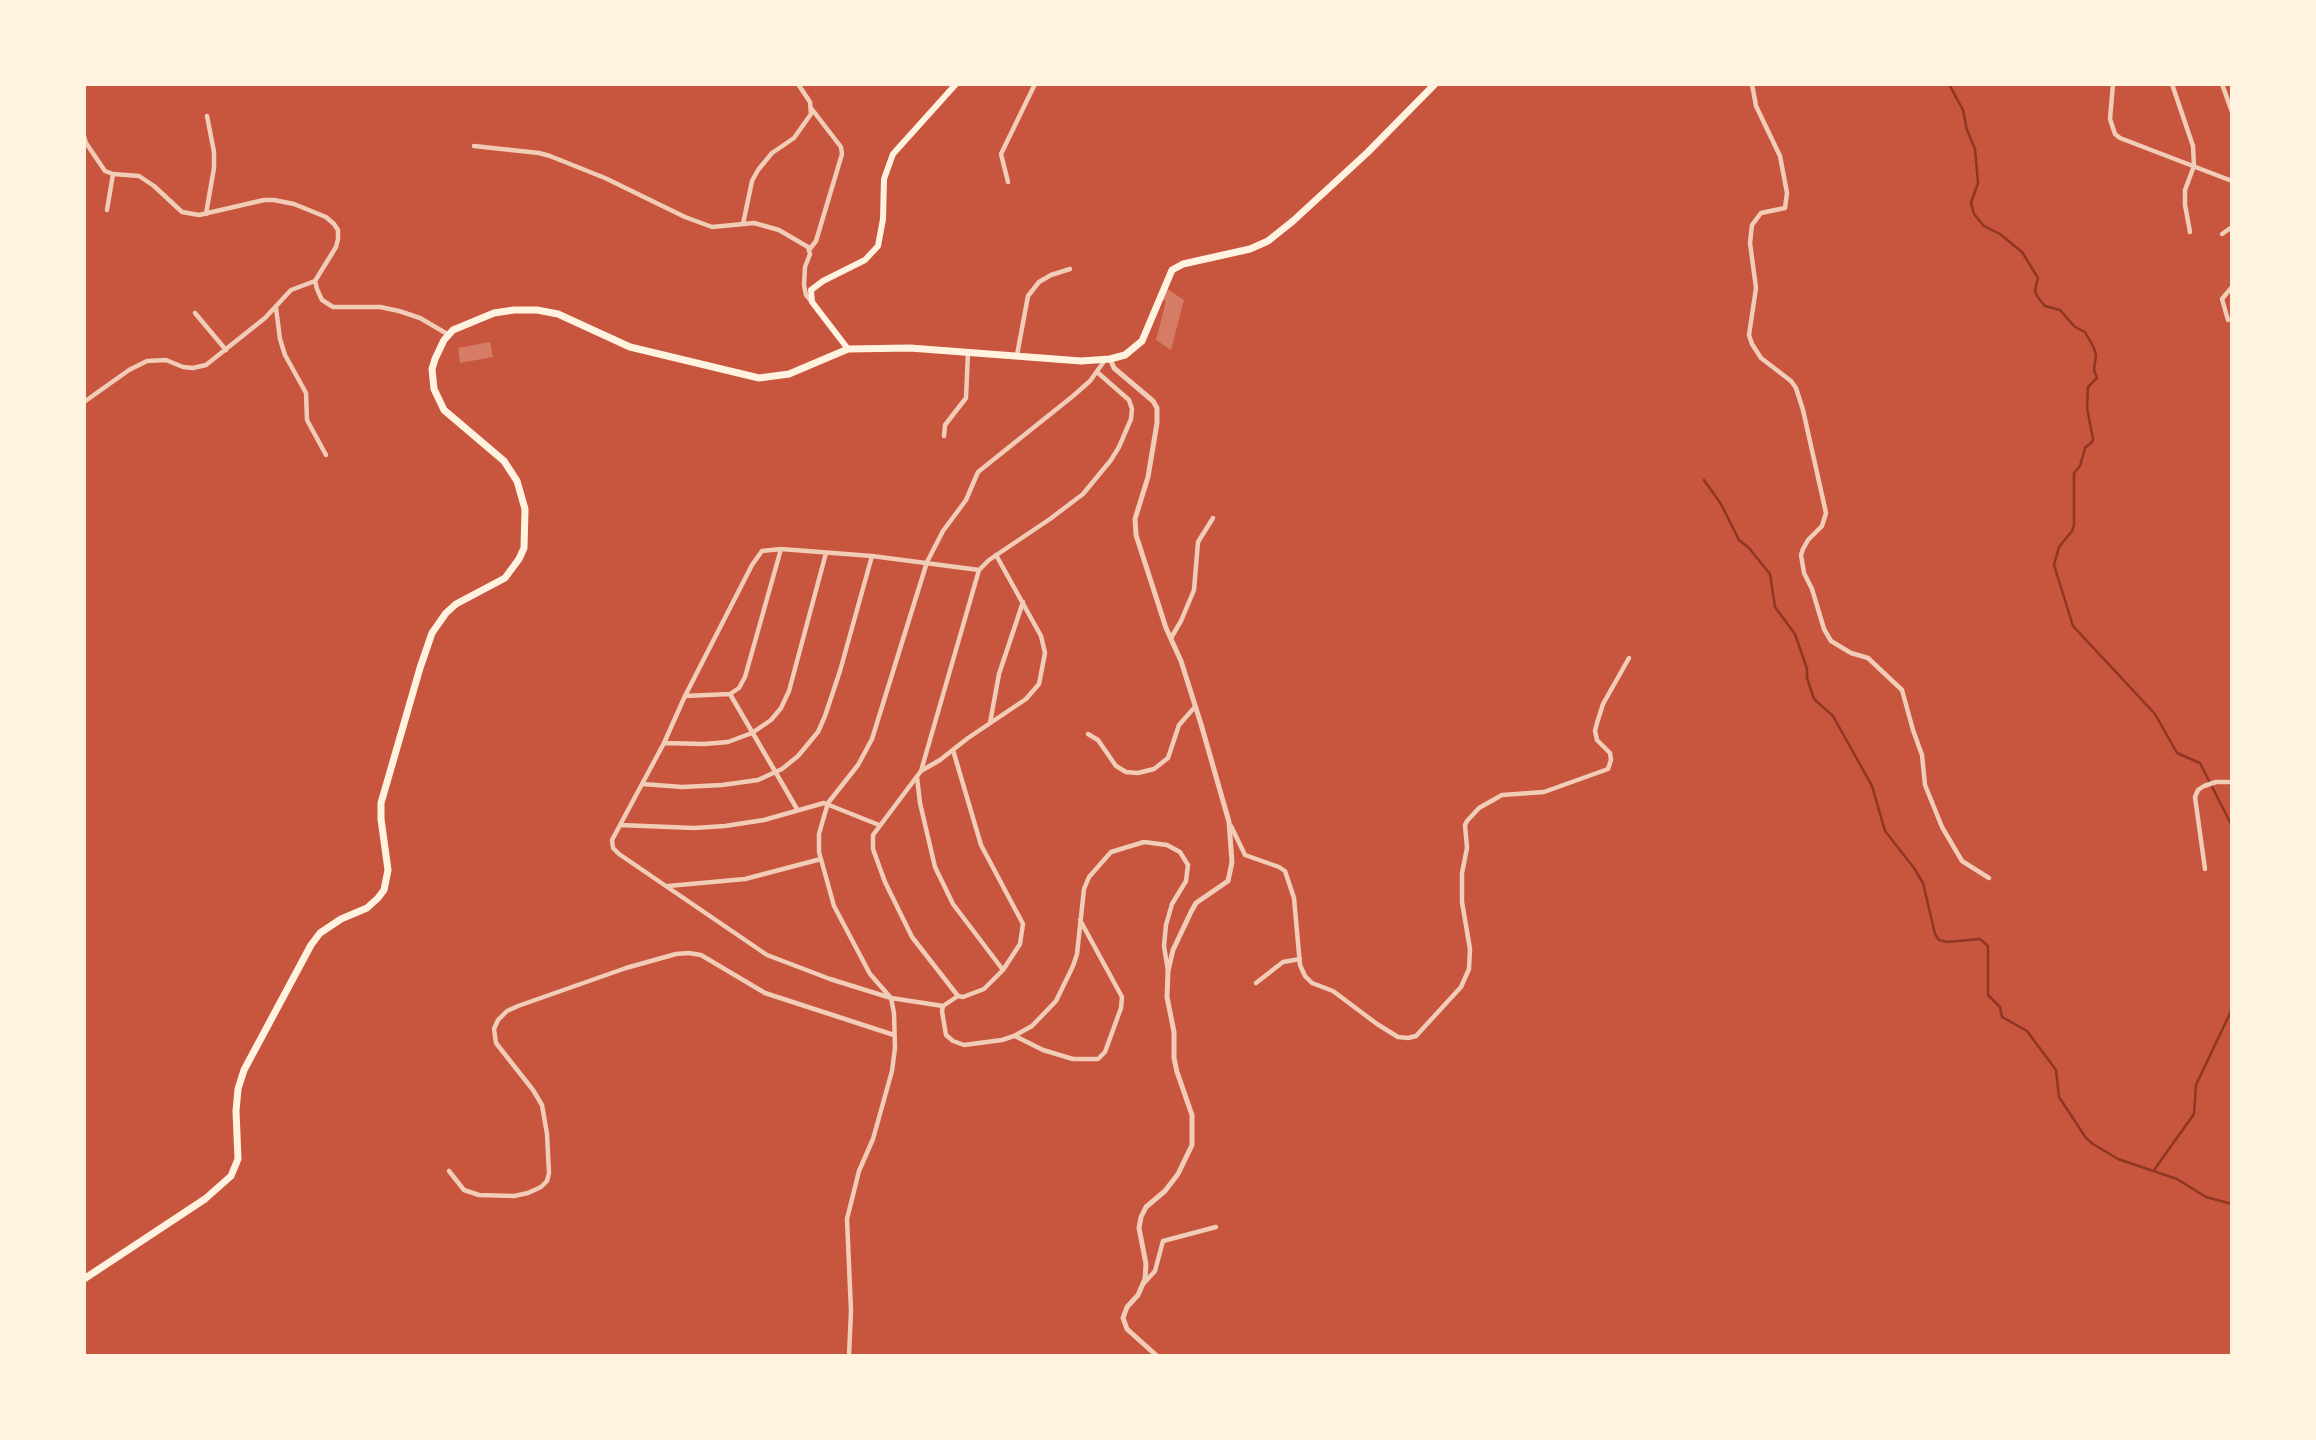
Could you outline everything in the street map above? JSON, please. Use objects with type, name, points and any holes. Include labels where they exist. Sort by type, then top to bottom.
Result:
[{"type":"highway","points":[[84,1279],[205,1199],[231,1176],[238,1159],[238,1089],[249,1061],[311,945],[320,933],[341,919],[367,908],[384,890],[388,870],[381,803],[432,633],[446,612],[456,604],[505,578],[524,548],[524,509],[517,481],[504,461],[444,410],[434,389],[432,369],[444,340],[449,335],[460,327],[494,313],[537,310],[558,314],[630,347],[759,378],[789,374],[848,349],[909,348],[1081,361],[1125,355],[1142,341],[1172,270],[1183,264],[1250,249],[1268,241],[1368,152],[1435,84]]},
{"type":"main road","points":[[848,349],[812,302],[811,294],[814,287],[865,260],[878,246],[883,219],[884,179],[893,154],[956,84]]},
{"type":"street","points":[[743,224],[752,181],[758,170],[772,153],[794,138],[809,119],[810,102],[797,84]]},
{"type":"street","points":[[1008,182],[1001,154],[1035,84]]},
{"type":"street","points":[[1752,84],[1756,106],[1780,156],[1787,193],[1785,208],[1761,213],[1752,225],[1750,243],[1756,288],[1749,335],[1761,358],[1791,381],[1803,410],[1826,513],[1822,526],[1808,540],[1801,555],[1804,573],[1831,641],[1851,653],[1868,658],[1902,690],[1922,755],[1925,785],[1942,827],[1962,861],[1989,878]]},
{"type":"street","points":[[2113,84],[2110,119],[2115,134],[2232,181]]},
{"type":"street","points":[[2172,84],[2193,146],[2194,166],[2185,190],[2190,232]]},
{"type":"street","points":[[2222,84],[2232,113]]},
{"type":"street","points":[[811,108],[841,147],[842,154],[816,241],[809,250],[804,285],[806,295],[812,302]]},
{"type":"street","points":[[206,214],[214,168],[214,152],[207,116]]},
{"type":"street","points":[[84,136],[105,171],[139,176],[182,212],[190,215],[274,200],[294,204],[326,218],[334,223],[338,230],[336,247],[315,281],[295,287],[226,350],[200,368],[183,367],[166,360],[147,361],[129,370],[84,402]]},
{"type":"street","points":[[474,146],[550,156],[605,178],[685,218],[712,227],[754,223],[779,230],[806,245],[809,250]]},
{"type":"street","points":[[107,210],[113,174]]},
{"type":"street","points":[[2222,234],[2232,228]]},
{"type":"street","points":[[1017,355],[1028,296],[1039,282],[1070,269]]},
{"type":"street","points":[[315,281],[319,294],[333,307],[380,307],[399,311],[420,318],[449,335]]},
{"type":"street","points":[[2228,320],[2221,299],[2232,287]]},
{"type":"street","points":[[276,307],[279,339],[306,393],[307,420],[326,455]]},
{"type":"street","points":[[195,313],[226,350]]},
{"type":"street","points":[[944,436],[945,425],[966,398],[968,352]]},
{"type":"street","points":[[849,1356],[851,1311],[847,1219],[859,1171],[873,1139],[890,1081],[894,1035],[891,998],[870,974],[834,906],[821,859],[819,834],[828,803],[858,765],[872,739],[927,562],[943,531],[966,500],[981,469],[1073,396],[1108,359],[1114,368],[1153,401],[1157,408],[1157,423],[1148,477],[1135,526],[1139,547],[1170,639],[1181,661],[1229,822],[1245,855],[1285,871],[1294,898],[1300,965],[1305,976],[1312,984],[1334,991],[1398,1037],[1408,1038],[1419,1034],[1461,987],[1469,969],[1470,949],[1462,902],[1467,821],[1479,808],[1502,795],[1544,792],[1608,769],[1610,753],[1597,740],[1595,732],[1603,704],[1629,657]]},
{"type":"street","points":[[1003,970],[953,904],[935,867],[920,803],[919,774],[979,570],[1083,494],[1119,447],[1131,419],[1132,409],[1129,400],[1097,372]]},
{"type":"street","points":[[1170,639],[1194,590],[1198,542],[1213,518]]},
{"type":"street","points":[[953,750],[981,845],[1023,924],[1020,944],[1003,970],[977,993],[958,996],[943,1006],[891,998],[766,955],[613,848],[612,840],[759,553],[767,549],[781,549],[872,556],[979,570]]},
{"type":"street","points":[[685,696],[730,694],[739,688],[745,677],[781,549]]},
{"type":"street","points":[[664,743],[704,744],[728,741],[752,733],[771,720],[781,708],[789,691],[826,553]]},
{"type":"street","points":[[958,996],[917,946],[888,888],[872,846],[878,825],[919,774],[1032,693],[1039,684],[1045,653],[1041,636],[996,555]]},
{"type":"street","points":[[643,783],[682,787],[758,780],[798,756],[818,732],[840,671],[872,556]]},
{"type":"street","points":[[990,724],[999,674],[1023,602]]},
{"type":"street","points":[[730,694],[797,809]]},
{"type":"street","points":[[1088,734],[1098,740],[1116,766],[1126,772],[1138,773],[1154,769],[1168,758],[1179,725],[1194,708]]},
{"type":"street","points":[[2206,869],[2195,797],[2198,790],[2204,786],[2216,782],[2232,782]]},
{"type":"street","points":[[620,825],[694,828],[725,826],[764,820],[797,809],[828,803],[878,825]]},
{"type":"street","points":[[1168,971],[1173,950],[1196,903],[1228,881],[1232,862],[1229,822]]},
{"type":"street","points":[[943,1006],[943,1028],[946,1035],[964,1045],[1014,1036],[1032,1026],[1056,1001],[1077,954],[1084,889],[1089,877],[1111,852],[1144,842],[1167,845],[1180,852],[1188,865],[1188,875],[1168,914],[1164,946],[1177,1072],[1192,1115],[1194,1134],[1192,1145],[1178,1174],[1166,1191],[1146,1207],[1141,1217],[1139,1227],[1146,1264],[1144,1283]]},
{"type":"street","points":[[668,886],[745,879],[821,859]]},
{"type":"street","points":[[1014,1036],[1042,1050],[1073,1059],[1098,1059],[1105,1052],[1121,1008],[1122,997],[1080,920]]},
{"type":"street","points":[[449,1171],[464,1191],[479,1195],[514,1196],[528,1193],[547,1181],[547,1134],[542,1105],[496,1043],[494,1028],[507,1011],[518,1006],[626,968],[676,954],[701,955],[765,993],[894,1035]]},
{"type":"street","points":[[1256,983],[1283,962],[1300,959]]},
{"type":"street","points":[[1157,1356],[1140,1342],[1123,1322],[1127,1307],[1155,1271],[1163,1241],[1216,1227]]},
{"type":"building","points":[[1167,289],[1184,300],[1171,350],[1156,340],[1166,301],[1161,299]]},
{"type":"building","points":[[490,342],[493,357],[460,363],[458,348]]},
{"type":"waterway","points":[[1950,86],[1963,110],[1975,149],[1978,183],[1971,203],[1974,214],[1984,226],[2000,234],[2022,252],[2038,278],[2035,290],[2037,296],[2045,306],[2060,310],[2075,327],[2085,332],[2096,355],[2094,370],[2097,378],[2088,387],[2087,408],[2093,439],[2085,448],[2080,466],[2074,473],[2074,525],[2059,547],[2054,565],[2073,626],[2155,714],[2177,753],[2200,763],[2232,826]]},
{"type":"waterway","points":[[1704,480],[1721,504],[1739,540],[1770,574],[1775,607],[1795,634],[1814,699],[1833,716],[1872,786],[1885,831],[1923,883],[1935,934],[1939,940],[1947,942],[1980,939],[1988,946],[1988,995],[2000,1007],[2002,1017],[2027,1031],[2056,1070],[2059,1097],[2086,1138],[2118,1159],[2177,1179],[2206,1197],[2232,1204]]},
{"type":"waterway","points":[[2154,1170],[2194,1114],[2196,1085],[2232,1009]]}]
